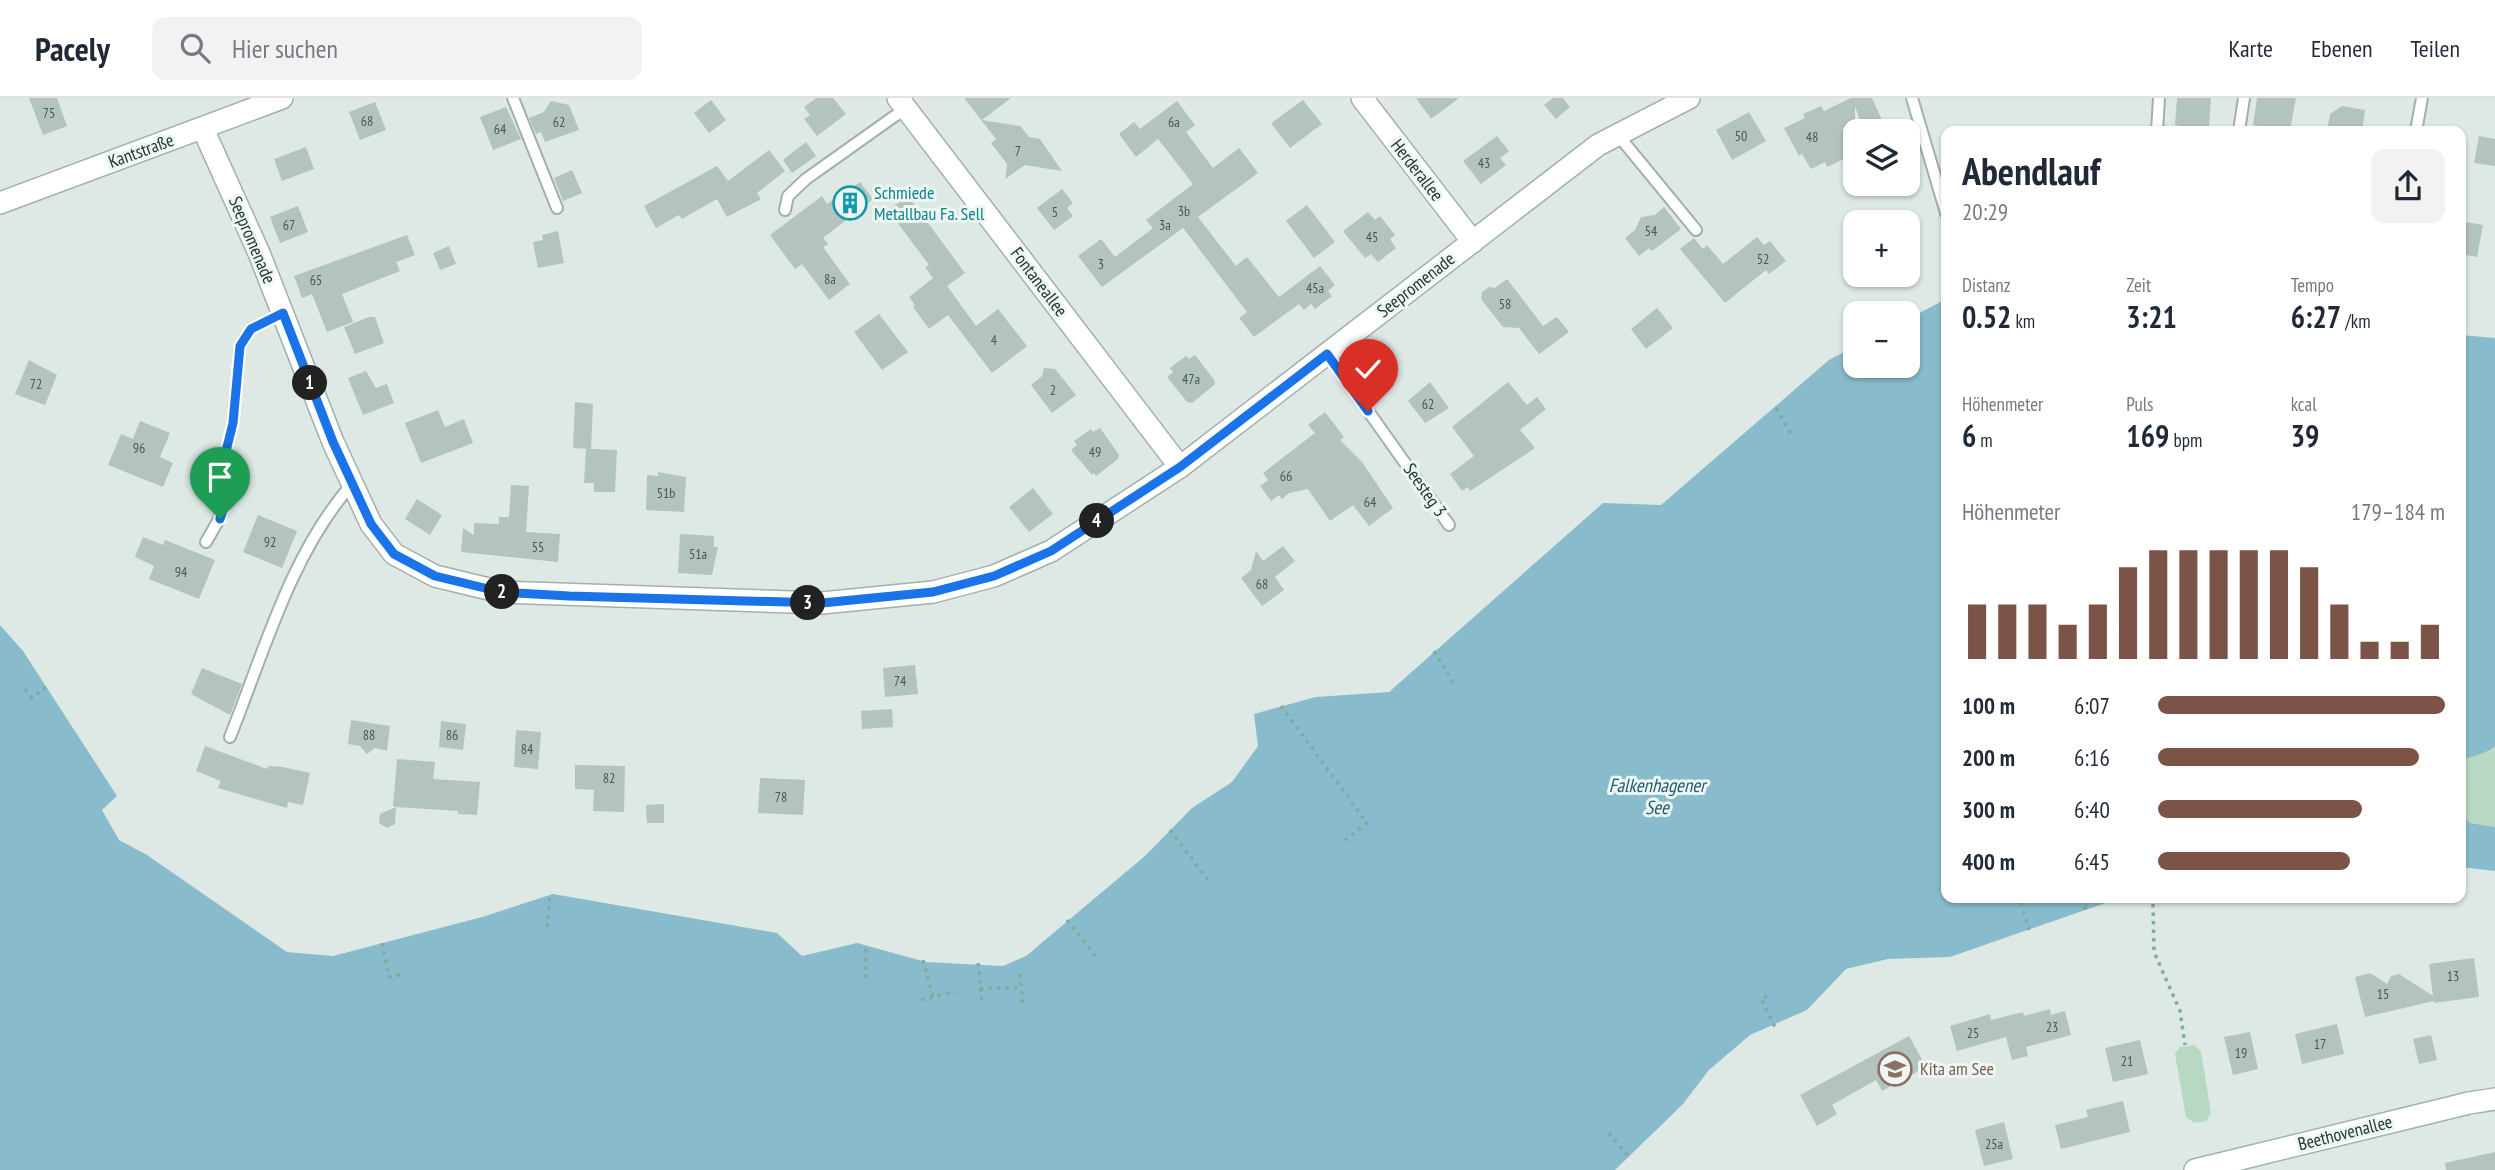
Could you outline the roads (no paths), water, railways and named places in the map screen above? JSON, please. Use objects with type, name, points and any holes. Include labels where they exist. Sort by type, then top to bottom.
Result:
[{"type":"street","name":"Kantstraße","points":[[0,203],[282,98]]},
{"type":"street","name":"Herderallee","points":[[1362,98],[1473,242]]},
{"type":"street","name":"Seepromenade","points":[[203,129],[283,313],[352,484],[371,524],[394,554],[435,576],[501,592],[822,603],[933,592],[994,576],[1051,551],[1180,467],[1598,145],[1689,98]]},
{"type":"street","name":"Fontaneallee","points":[[902,103],[1180,467]]},
{"type":"street","name":"Beethovenallee","points":[[2207,1169],[2469,1103],[2495,1099]]},
{"type":"lane","points":[[513,98],[557,208]]},
{"type":"lane","points":[[1912,98],[1941,196]]},
{"type":"lane","points":[[2157,126],[2159,98]]},
{"type":"lane","points":[[2240,126],[2244,98]]},
{"type":"lane","points":[[2417,126],[2422,98]]},
{"type":"lane","points":[[785,210],[788,196],[806,179],[902,103]]},
{"type":"lane","points":[[1618,135],[1696,230]]},
{"type":"lane","points":[[206,542],[222,514],[220,475],[233,423],[240,346],[251,329],[283,313]]},
{"type":"lane","name":"Seesteg 3","points":[[1327,354],[1449,524]]},
{"type":"lane","points":[[230,737],[282,604],[327,512],[352,484]]},
{"type":"water","name":"Falkenhagener See","points":[[1941,302],[1941,903],[2106,903],[1950,957],[1888,959],[1846,969],[1807,1010],[1750,1035],[1709,1070],[1683,1104],[1615,1170],[0,1170],[0,625],[23,651],[117,796],[102,810],[119,840],[147,855],[287,952],[333,956],[482,917],[553,894],[777,933],[802,956],[857,943],[926,962],[1003,966],[1026,956],[1145,856],[1192,808],[1232,782],[1258,746],[1254,714],[1316,697],[1389,692],[1603,503],[1661,505],[1829,360],[1843,352],[1843,378],[1920,378],[1920,313]]},
{"type":"water","points":[[2466,335],[2495,338],[2495,746],[2466,759]]},
{"type":"water","points":[[2466,819],[2470,823],[2495,827],[2495,871],[2466,868]]},
{"type":"place","name":"Schmiede Metallbau Fa. Sell","points":[[850,203]]},
{"type":"place","name":"Kita am See","points":[[1895,1069]]}]
